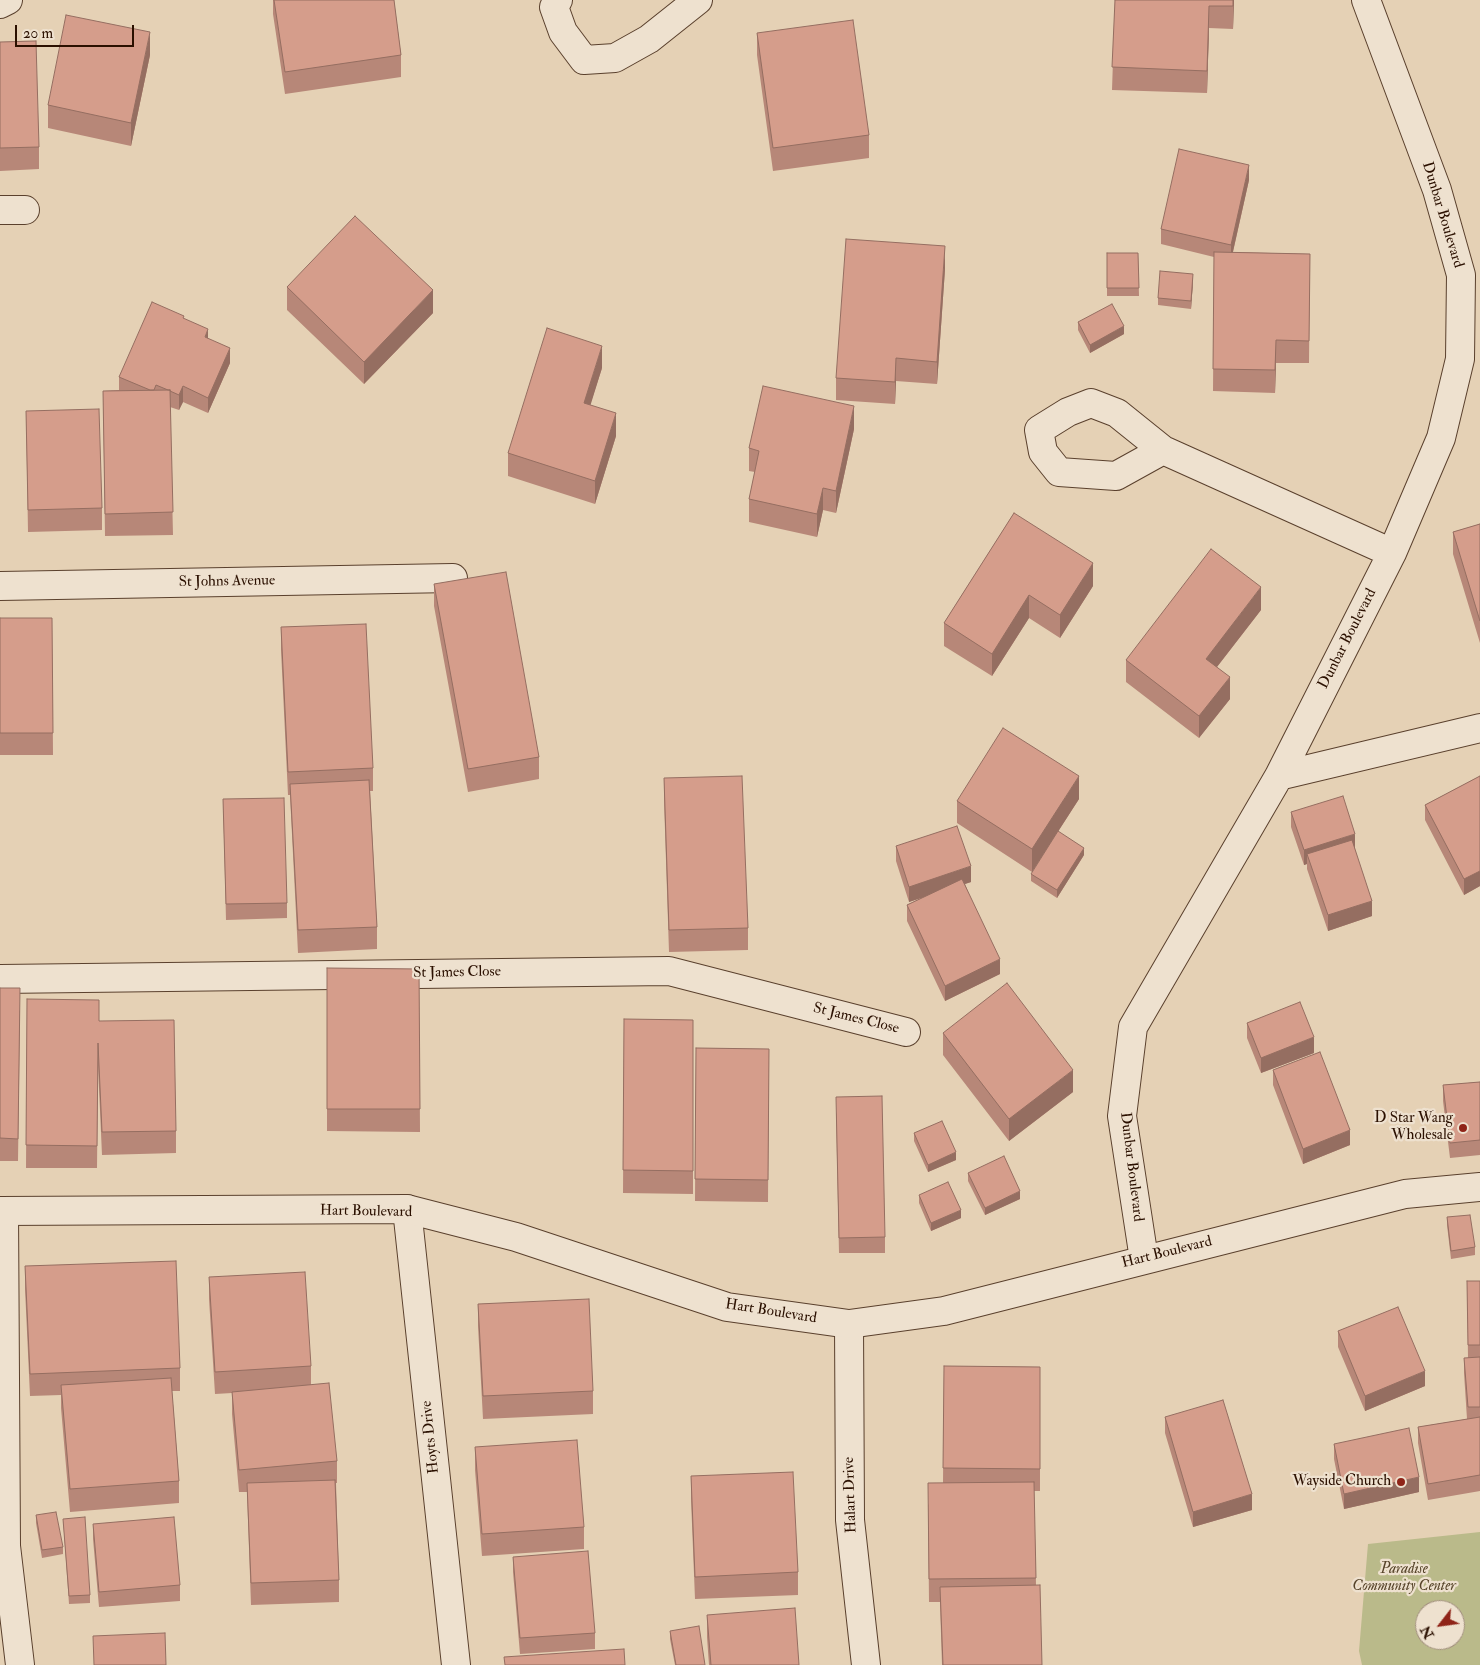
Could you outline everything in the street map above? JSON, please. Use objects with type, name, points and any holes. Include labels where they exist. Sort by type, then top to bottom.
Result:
[{"type":"street","points":[[0,4],[8,0]]},
{"type":"street","points":[[558,0],[554,7],[562,32],[584,60],[615,58],[649,39],[698,0]]},
{"type":"street","name":"Dunbar Boulevard","points":[[1144,1259],[1122,1116],[1133,1026],[1278,776],[1392,553],[1441,438],[1460,359],[1461,275],[1437,190],[1366,0]]},
{"type":"street","points":[[1163,450],[1392,553]]},
{"type":"street","name":"St Johns Avenue","points":[[0,586],[453,578]]},
{"type":"street","points":[[1278,776],[1480,728]]},
{"type":"street","name":"St James Close","points":[[0,978],[669,971],[906,1032]]},
{"type":"street","name":"Hart Boulevard","points":[[2,1211],[407,1209],[516,1237],[727,1307],[849,1324],[944,1311],[1405,1194],[1480,1187]]},
{"type":"street","name":"Hoyts Drive","points":[[407,1209],[456,1665]]},
{"type":"street","points":[[2,1211],[6,1546],[20,1665]]},
{"type":"street","name":"Halart Drive","points":[[849,1324],[850,1520],[866,1665]]},
{"type":"green space","name":"Paradise Community Center","points":[[1480,1532],[1480,1665],[1362,1665],[1359,1651],[1368,1544]]},
{"type":"building","points":[[274,0],[394,0],[401,55],[285,72]]},
{"type":"building","points":[[1115,0],[1233,0],[1233,6],[1209,6],[1207,71],[1112,67]]},
{"type":"building","points":[[66,15],[150,32],[131,123],[48,105]]},
{"type":"building","points":[[853,20],[869,135],[773,148],[757,33]]},
{"type":"building","points":[[36,41],[39,147],[0,148],[0,42]]},
{"type":"building","points":[[1179,149],[1249,165],[1231,245],[1161,229]]},
{"type":"building","points":[[355,216],[433,290],[364,362],[287,287]]},
{"type":"building","points":[[846,239],[945,246],[937,362],[896,358],[895,382],[836,378]]},
{"type":"building","points":[[1214,252],[1310,254],[1309,341],[1276,340],[1275,370],[1213,369]]},
{"type":"building","points":[[1107,253],[1138,253],[1139,288],[1107,288]]},
{"type":"building","points":[[1160,271],[1193,274],[1191,301],[1158,298]]},
{"type":"building","points":[[152,302],[208,329],[205,337],[230,348],[208,398],[183,386],[179,395],[156,385],[154,390],[150,390],[119,377]]},
{"type":"building","points":[[1112,304],[1124,326],[1090,345],[1078,322]]},
{"type":"building","points":[[547,328],[602,346],[584,403],[616,413],[595,481],[508,453]]},
{"type":"building","points":[[763,386],[854,406],[836,491],[823,488],[817,514],[749,499],[759,451],[749,448]]},
{"type":"building","points":[[170,390],[173,512],[105,514],[103,391]]},
{"type":"building","points":[[99,409],[102,508],[28,510],[26,411]]},
{"type":"building","points":[[1014,513],[1093,563],[1060,615],[1029,595],[992,654],[944,623]]},
{"type":"building","points":[[1480,524],[1480,621],[1453,532]]},
{"type":"building","points":[[1211,549],[1261,587],[1206,659],[1230,677],[1199,716],[1126,660]]},
{"type":"building","points":[[506,572],[539,757],[468,769],[434,584]]},
{"type":"building","points":[[0,618],[52,618],[53,733],[0,733]]},
{"type":"building","points":[[366,624],[373,768],[288,772],[281,627]]},
{"type":"building","points":[[1003,728],[1079,776],[1032,849],[957,801]]},
{"type":"building","points":[[742,776],[748,928],[669,930],[664,778]]},
{"type":"building","points":[[1480,776],[1480,871],[1464,879],[1425,805]]},
{"type":"building","points":[[369,780],[377,927],[298,930],[290,784]]},
{"type":"building","points":[[1343,796],[1355,834],[1304,850],[1291,812]]},
{"type":"building","points":[[284,798],[287,903],[226,904],[223,799]]},
{"type":"building","points":[[957,826],[971,866],[909,887],[896,846]]},
{"type":"building","points":[[1058,831],[1084,848],[1057,890],[1031,874]]},
{"type":"building","points":[[1352,840],[1372,901],[1328,915],[1307,854]]},
{"type":"building","points":[[962,879],[1000,959],[945,986],[907,905]]},
{"type":"building","points":[[327,968],[419,969],[420,1109],[327,1109]]},
{"type":"building","points":[[1007,983],[1073,1070],[1009,1119],[943,1033]]},
{"type":"building","points":[[0,988],[20,988],[18,1139],[0,1138]]},
{"type":"building","points":[[27,999],[99,1000],[99,1021],[174,1020],[176,1131],[102,1132],[98,1043],[97,1146],[26,1145]]},
{"type":"building","points":[[1300,1002],[1314,1037],[1261,1058],[1247,1023]]},
{"type":"building","points":[[624,1019],[693,1020],[693,1171],[623,1170]]},
{"type":"building","points":[[696,1048],[769,1049],[768,1180],[695,1179]]},
{"type":"building","points":[[1320,1052],[1350,1130],[1303,1149],[1273,1070]]},
{"type":"building","name":"D Star Wang Wholesale","points":[[1480,1082],[1480,1140],[1450,1143],[1443,1085]]},
{"type":"building","points":[[882,1096],[885,1237],[839,1238],[836,1097]]},
{"type":"building","points":[[942,1121],[956,1152],[928,1165],[914,1133]]},
{"type":"building","points":[[1004,1156],[1020,1191],[985,1208],[968,1173]]},
{"type":"building","points":[[948,1182],[961,1210],[931,1223],[919,1195]]},
{"type":"building","points":[[1470,1215],[1475,1247],[1451,1251],[1447,1217]]},
{"type":"building","points":[[176,1261],[180,1368],[30,1374],[25,1266]]},
{"type":"building","points":[[305,1272],[311,1366],[215,1372],[209,1277]]},
{"type":"building","points":[[1467,1281],[1480,1281],[1480,1345],[1468,1345]]},
{"type":"building","points":[[589,1299],[593,1391],[483,1396],[478,1304]]},
{"type":"building","points":[[1398,1307],[1425,1371],[1365,1396],[1338,1331]]},
{"type":"building","points":[[1480,1357],[1480,1407],[1468,1407],[1464,1358]]},
{"type":"building","points":[[944,1366],[1040,1367],[1040,1469],[943,1468]]},
{"type":"building","points":[[171,1378],[179,1481],[70,1489],[61,1385]]},
{"type":"building","points":[[329,1383],[337,1461],[239,1470],[232,1392]]},
{"type":"building","points":[[1223,1400],[1252,1494],[1193,1512],[1165,1417]]},
{"type":"building","points":[[1480,1417],[1480,1475],[1428,1484],[1418,1427]]},
{"type":"building","points":[[1409,1428],[1419,1477],[1344,1494],[1334,1444]]},
{"type":"building","points":[[577,1440],[584,1527],[482,1534],[475,1447]]},
{"type":"building","points":[[793,1472],[798,1572],[695,1577],[691,1476]]},
{"type":"building","points":[[335,1480],[339,1580],[251,1583],[247,1483]]},
{"type":"building","points":[[1034,1482],[1036,1578],[929,1579],[928,1483]]},
{"type":"building","points":[[56,1512],[63,1547],[42,1550],[36,1515]]},
{"type":"building","points":[[85,1517],[90,1595],[69,1596],[63,1519]]},
{"type":"building","points":[[174,1517],[180,1585],[99,1592],[93,1524]]},
{"type":"building","points":[[588,1551],[595,1633],[520,1638],[513,1557]]},
{"type":"building","points":[[1040,1585],[1042,1665],[943,1665],[940,1587]]},
{"type":"building","points":[[795,1608],[799,1665],[711,1665],[707,1615]]},
{"type":"building","points":[[699,1626],[705,1665],[676,1665],[670,1631]]},
{"type":"building","points":[[165,1633],[166,1665],[94,1665],[93,1636]]},
{"type":"building","points":[[624,1649],[625,1665],[505,1665],[504,1657]]},
{"type":"place","name":"D Star Wang Wholesale","points":[[1463,1128]]},
{"type":"place","name":"Wayside Church","points":[[1401,1482]]}]
